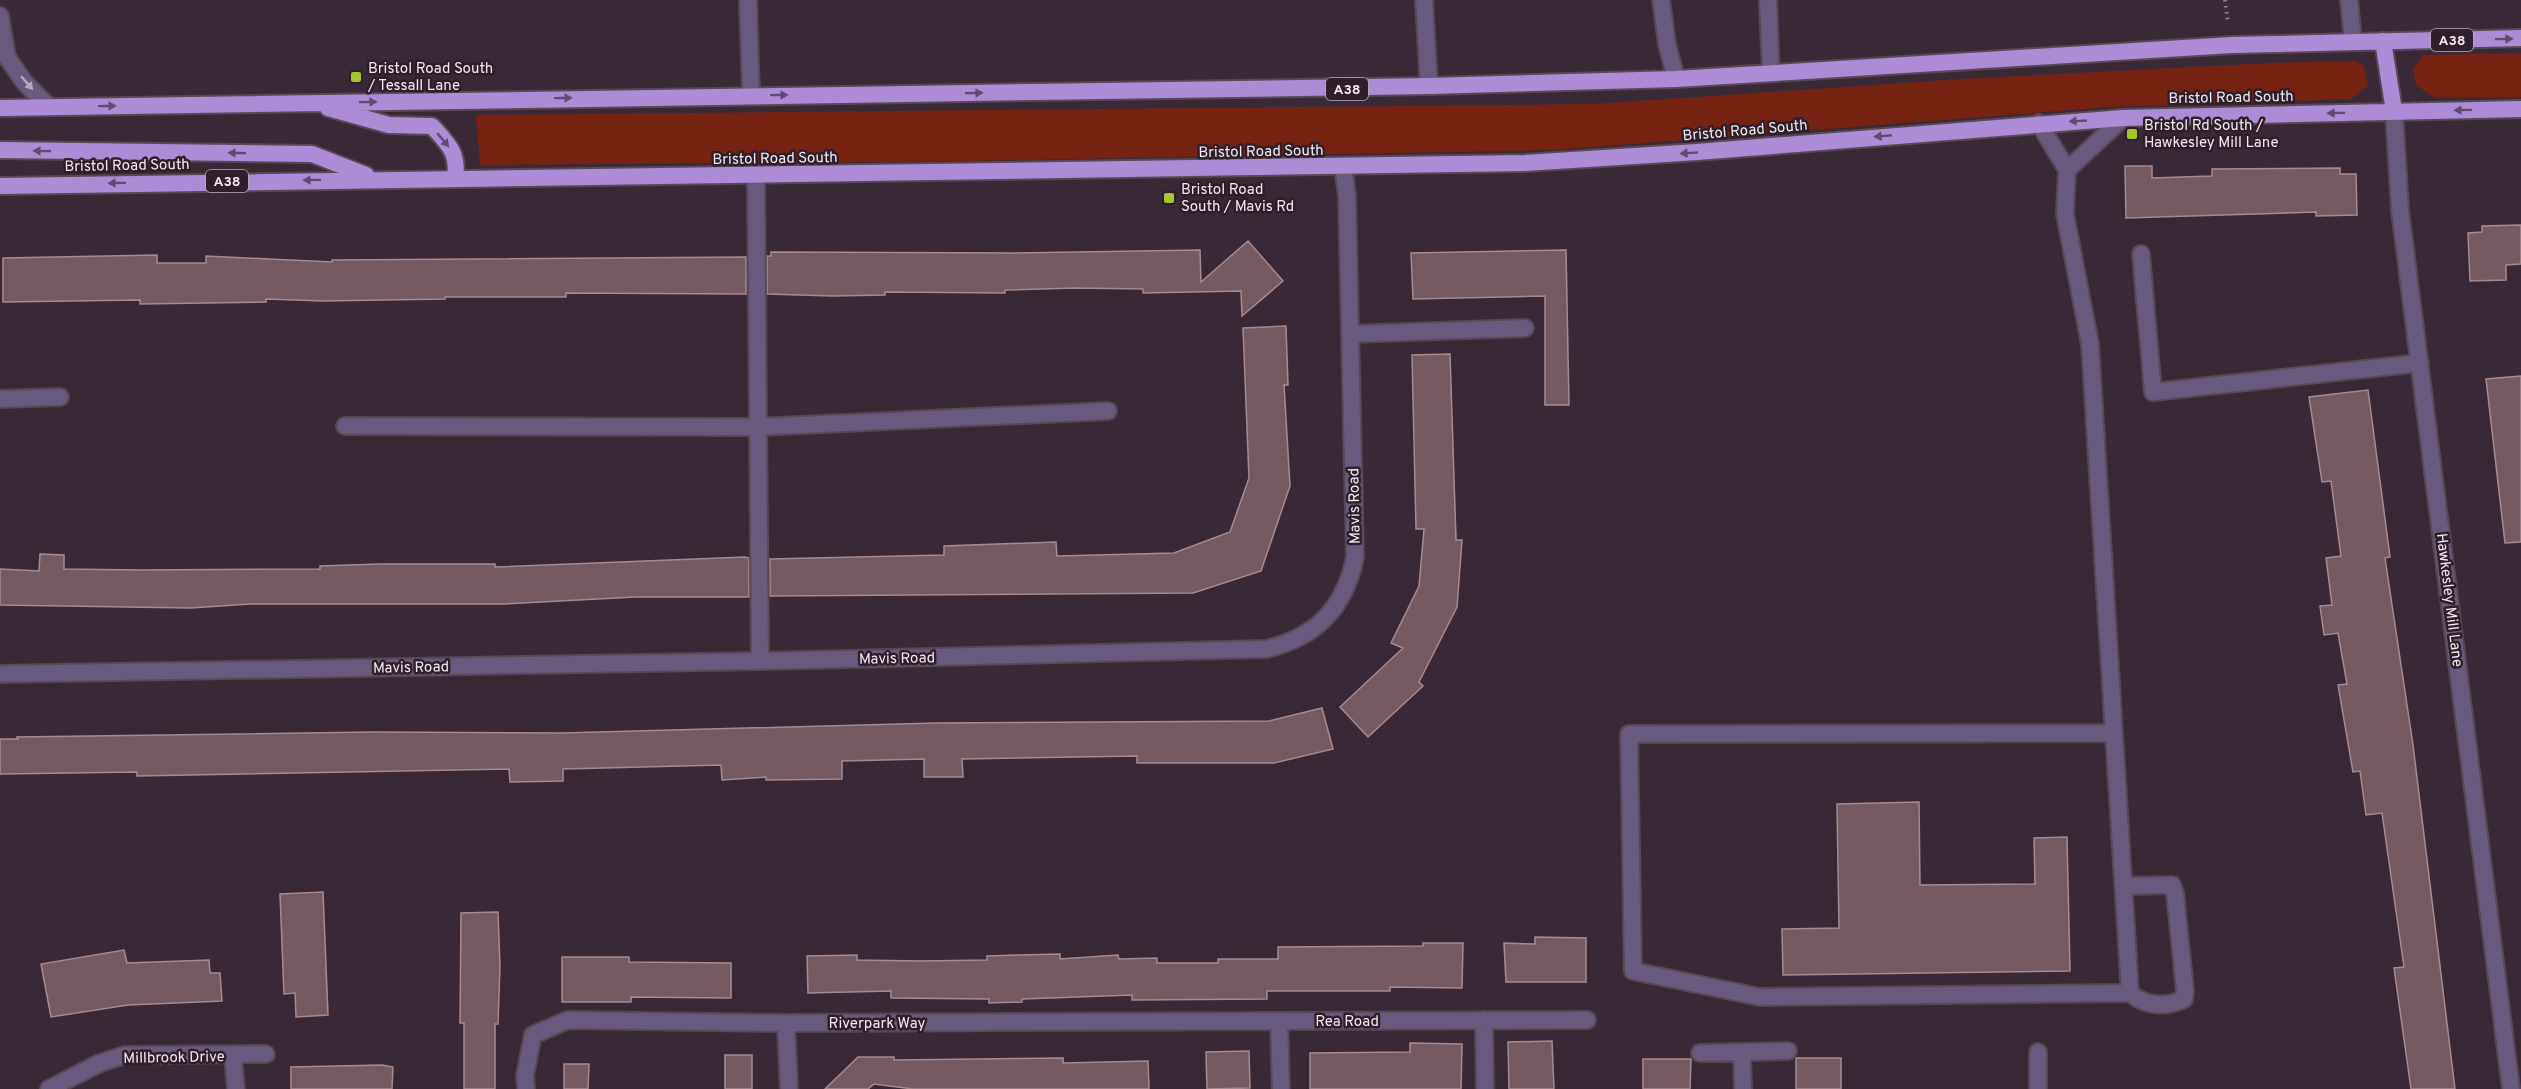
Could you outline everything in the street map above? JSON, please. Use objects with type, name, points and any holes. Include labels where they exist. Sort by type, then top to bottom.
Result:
[{"type":"highway","name":"A38","points":[[0,108],[1429,86],[1676,79],[2232,45],[2521,38]]},
{"type":"highway","points":[[2383,41],[2394,111]]},
{"type":"highway","points":[[310,103],[389,124],[432,126],[448,143],[457,163],[455,178]]},
{"type":"highway","name":"Bristol Road South","points":[[0,186],[1525,163],[2123,118],[2521,109]]},
{"type":"highway","points":[[0,150],[312,154],[375,179]]},
{"type":"street","points":[[748,0],[751,95]]},
{"type":"street","points":[[1424,0],[1429,86]]},
{"type":"street","points":[[1661,0],[1667,44],[1676,79]]},
{"type":"street","points":[[1768,0],[1771,73]]},
{"type":"street","points":[[2349,0],[2353,42]]},
{"type":"street","points":[[0,16],[7,57],[24,82],[49,107]]},
{"type":"street","name":"Hawkesley Mill Lane","points":[[2394,111],[2400,210],[2511,1089]]},
{"type":"street","points":[[2067,170],[2123,118]]},
{"type":"street","points":[[2039,123],[2067,170],[2065,214],[2090,344],[2130,993]]},
{"type":"street","name":"Mavis Road","points":[[0,674],[760,662],[1266,649],[1289,643],[1325,618],[1341,600],[1354,558],[1347,195],[1343,167]]},
{"type":"street","points":[[756,176],[760,662]]},
{"type":"street","points":[[2141,254],[2152,392],[2420,363]]},
{"type":"street","points":[[1350,334],[1525,328]]},
{"type":"street","points":[[0,399],[60,397]]},
{"type":"street","points":[[345,426],[758,427],[1108,411]]},
{"type":"street","points":[[2114,733],[1629,734],[1633,971],[1760,997],[2130,993],[2140,1002],[2155,1005],[2178,1002],[2184,999],[2185,991],[2172,885],[2124,886]]},
{"type":"street","name":"Riverpark Way","points":[[526,1089],[525,1075],[533,1035],[568,1020],[786,1023],[1279,1021]]},
{"type":"street","points":[[1484,1020],[1485,1089]]},
{"type":"street","name":"Rea Road","points":[[1279,1021],[1587,1020]]},
{"type":"street","points":[[1279,1021],[1281,1089]]},
{"type":"street","points":[[786,1023],[789,1089]]},
{"type":"street","points":[[1700,1053],[1788,1051]]},
{"type":"street","points":[[2038,1052],[2038,1089]]},
{"type":"street","name":"Millbrook Drive","points":[[49,1089],[100,1063],[125,1055],[233,1056],[266,1053]]},
{"type":"street","points":[[1742,1053],[1743,1089]]},
{"type":"street","points":[[233,1056],[236,1089]]},
{"type":"shaded area","points":[[2521,53],[2521,97],[2435,98],[2416,85],[2413,69],[2423,55]]},
{"type":"shaded area","points":[[2354,61],[2364,65],[2368,85],[2351,99],[2110,107],[1554,150],[967,161],[480,165],[476,115],[1593,104],[1961,79],[2269,63]]},
{"type":"building","points":[[2125,166],[2152,166],[2152,178],[2212,176],[2212,169],[2340,168],[2340,174],[2356,174],[2357,215],[2316,216],[2316,212],[2126,218]]},
{"type":"building","points":[[2521,225],[2521,264],[2506,265],[2506,280],[2470,281],[2468,233],[2482,232],[2482,226]]},
{"type":"building","points":[[1248,241],[1283,281],[1242,316],[1241,291],[1143,293],[1143,289],[1075,288],[1005,290],[1005,293],[885,292],[885,295],[833,296],[767,294],[767,256],[771,256],[771,252],[1016,253],[1200,250],[1201,282]]},
{"type":"building","points":[[1566,250],[1569,405],[1545,405],[1545,296],[1413,299],[1411,253]]},
{"type":"building","points":[[157,255],[157,263],[206,263],[206,256],[332,262],[332,260],[746,257],[746,294],[566,293],[566,297],[445,297],[445,299],[323,301],[266,299],[266,302],[140,304],[140,300],[3,302],[3,258]]},
{"type":"building","points":[[1286,326],[1288,385],[1284,385],[1290,486],[1261,571],[1193,593],[770,596],[770,559],[944,555],[944,546],[1056,542],[1057,556],[1174,553],[1230,532],[1249,478],[1243,328]]},
{"type":"building","points":[[1450,354],[1456,540],[1462,540],[1457,607],[1419,682],[1423,686],[1368,737],[1340,707],[1403,648],[1391,643],[1419,586],[1424,529],[1416,529],[1412,355]]},
{"type":"building","points":[[2521,376],[2521,542],[2505,543],[2486,379]]},
{"type":"building","points":[[2368,390],[2390,557],[2385,558],[2413,745],[2455,1089],[2411,1089],[2394,968],[2404,967],[2382,813],[2366,815],[2360,771],[2353,772],[2338,685],[2347,684],[2338,633],[2324,635],[2320,606],[2332,605],[2326,558],[2341,556],[2331,481],[2322,482],[2309,397]]},
{"type":"building","points":[[40,554],[64,555],[64,569],[140,570],[320,569],[320,566],[380,564],[495,564],[495,567],[745,557],[749,558],[749,597],[635,597],[503,604],[250,604],[191,608],[0,605],[0,569],[39,571]]},
{"type":"building","points":[[1322,708],[1333,749],[1274,763],[1137,763],[1137,756],[962,759],[963,777],[924,777],[924,759],[842,761],[842,779],[766,780],[766,777],[722,780],[721,765],[563,769],[563,781],[510,782],[509,769],[137,776],[137,772],[0,774],[0,739],[18,739],[17,737],[373,732],[562,733],[936,723],[1269,721]]},
{"type":"building","points":[[1919,802],[1920,885],[2035,884],[2034,838],[2067,837],[2070,971],[1783,975],[1782,929],[1839,928],[1837,804]]},
{"type":"building","points":[[323,892],[328,1015],[296,1017],[295,993],[284,994],[280,894]]},
{"type":"building","points":[[498,912],[500,966],[498,1024],[495,1024],[495,1089],[464,1089],[464,1023],[460,1023],[461,913]]},
{"type":"building","points":[[1535,937],[1586,938],[1586,982],[1506,982],[1504,943],[1535,944]]},
{"type":"building","points":[[1423,943],[1463,943],[1462,988],[1390,987],[1390,991],[1267,991],[1267,999],[1132,1000],[1132,995],[1022,999],[1022,1002],[989,1003],[989,999],[891,998],[891,991],[808,993],[807,956],[857,955],[857,960],[920,961],[987,960],[987,956],[1060,954],[1060,959],[1118,955],[1119,959],[1157,958],[1157,963],[1218,963],[1218,959],[1278,959],[1278,947],[1423,946]]},
{"type":"building","points":[[124,950],[127,963],[209,960],[210,973],[220,973],[222,1001],[128,1005],[51,1017],[41,964]]},
{"type":"building","points":[[562,957],[629,957],[629,962],[731,963],[731,998],[631,997],[631,1002],[562,1002]]},
{"type":"building","points":[[1552,1041],[1554,1089],[1509,1089],[1508,1042]]},
{"type":"building","points":[[1410,1043],[1462,1044],[1461,1089],[1310,1089],[1310,1053],[1410,1052]]},
{"type":"building","points":[[1249,1051],[1250,1088],[1207,1089],[1206,1052]]},
{"type":"building","points":[[725,1055],[752,1055],[752,1089],[725,1089]]},
{"type":"building","points":[[858,1057],[894,1057],[894,1060],[1063,1058],[1063,1063],[1148,1061],[1149,1089],[913,1089],[874,1084],[868,1089],[825,1089]]},
{"type":"building","points":[[1796,1058],[1841,1058],[1841,1089],[1796,1089]]},
{"type":"building","points":[[1643,1059],[1691,1059],[1690,1089],[1643,1089]]},
{"type":"building","points":[[564,1064],[589,1064],[588,1089],[564,1089]]},
{"type":"building","points":[[382,1065],[393,1067],[392,1089],[291,1089],[291,1067]]},
{"type":"place","name":"Bristol Road South / Tessall Lane","points":[[356,77]]},
{"type":"place","name":"Bristol Rd South / Hawkesley Mill Lane","points":[[2132,134]]},
{"type":"place","name":"Bristol Road South / Mavis Rd","points":[[1169,198]]}]
